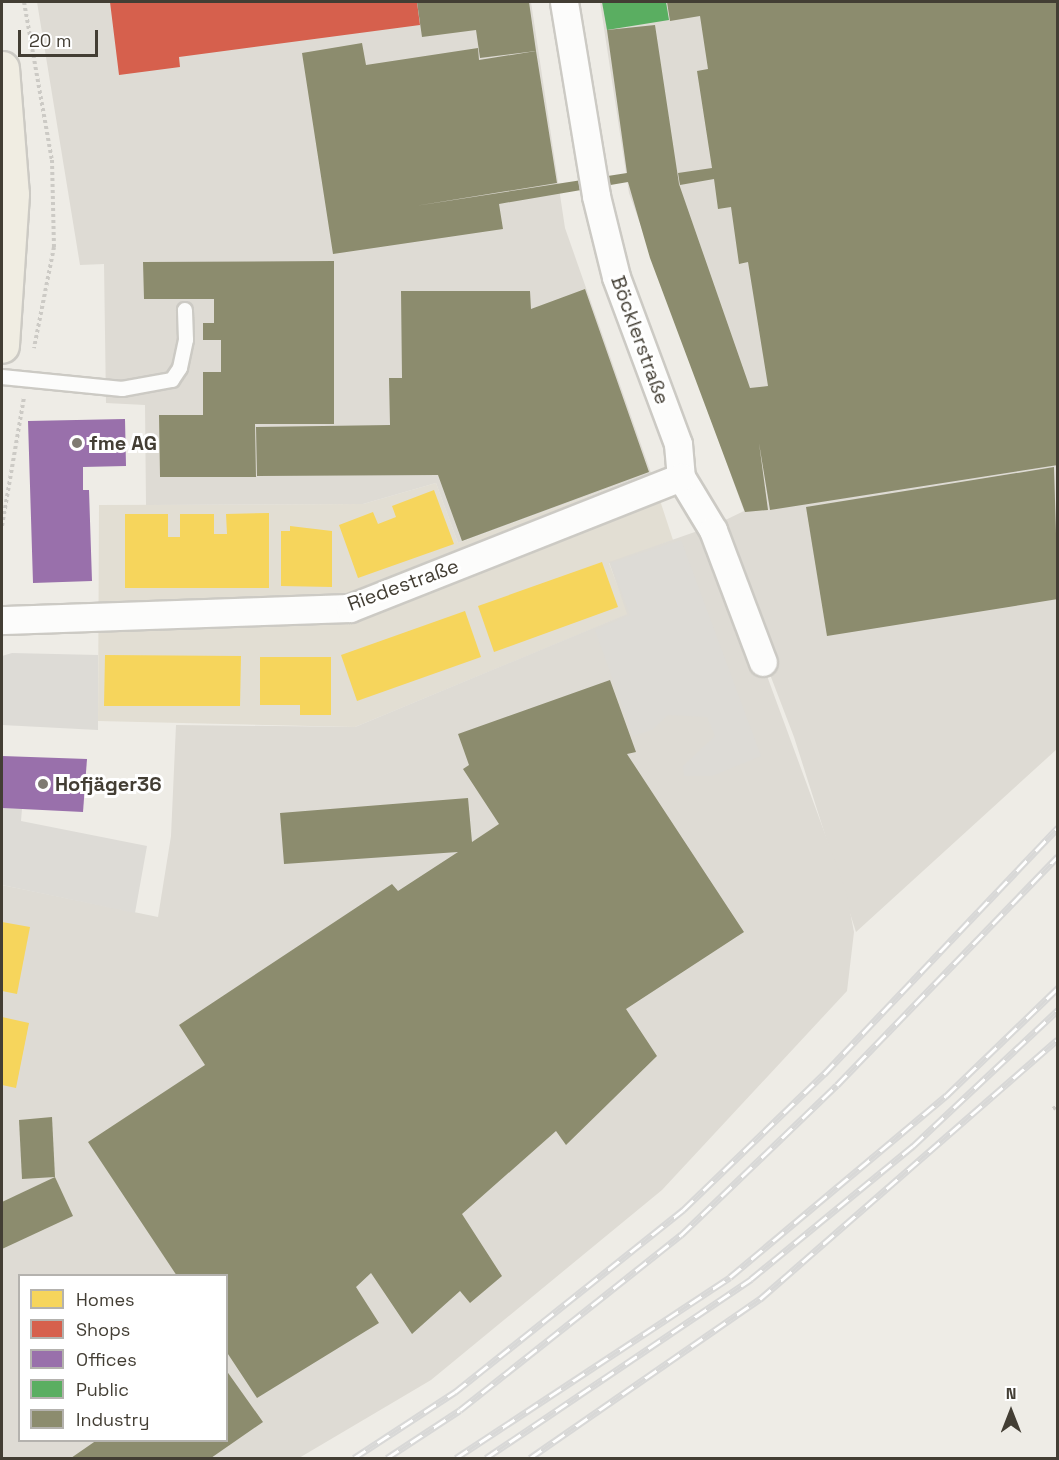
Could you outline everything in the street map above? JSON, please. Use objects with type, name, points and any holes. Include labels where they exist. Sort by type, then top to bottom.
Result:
[{"type":"main road","points":[[2,68],[12,194],[2,346]]},
{"type":"street","name":"Böcklerstraße","points":[[564,2],[596,196],[616,277],[678,444],[681,477],[713,530],[763,662]]},
{"type":"street","name":"Riedestraße","points":[[2,620],[350,608],[681,477]]},
{"type":"lane","points":[[2,377],[122,389],[172,380],[180,368],[186,340],[185,310]]},
{"type":"shaded area","points":[[37,2],[531,2],[565,228],[651,473],[458,543],[436,483],[363,504],[146,505],[145,405],[106,403],[104,264],[80,265]]},
{"type":"shaded area","points":[[600,2],[1057,2],[1057,749],[856,932],[794,737],[713,526],[744,511],[629,193]]},
{"type":"shaded area","points":[[651,473],[673,540],[609,563],[628,614],[355,727],[98,721],[99,505],[363,504],[436,483],[458,543]]},
{"type":"shaded area","points":[[712,526],[846,891],[854,932],[847,991],[662,1190],[431,1380],[299,1458],[2,1458],[2,885],[158,917],[171,836],[176,725],[355,727],[627,614],[609,562]]},
{"type":"shaded area","points":[[681,540],[761,756],[712,776],[684,776],[683,766],[715,736],[707,717],[668,715],[652,730],[633,736],[595,630],[630,615],[611,563]]},
{"type":"shaded area","points":[[12,653],[98,655],[98,730],[2,725],[2,656]]},
{"type":"shaded area","points":[[2,808],[22,809],[21,821],[147,846],[135,913],[2,885]]},
{"type":"building: Homes","points":[[434,490],[454,544],[358,578],[339,525],[373,512],[378,524],[396,517],[392,506]]},
{"type":"building: Homes","points":[[269,513],[269,588],[125,588],[125,514],[168,514],[168,537],[180,537],[180,514],[214,514],[214,534],[227,534],[226,514]]},
{"type":"building: Homes","points":[[290,526],[332,531],[332,587],[281,586],[281,531],[290,531]]},
{"type":"building: Homes","points":[[602,562],[618,607],[494,652],[478,606]]},
{"type":"building: Homes","points":[[465,611],[481,657],[357,701],[341,655]]},
{"type":"building: Homes","points":[[105,655],[241,656],[240,706],[104,706]]},
{"type":"building: Homes","points":[[260,657],[331,657],[331,715],[300,715],[300,705],[260,705]]},
{"type":"building: Homes","points":[[2,922],[30,927],[17,994],[2,991]]},
{"type":"building: Homes","points":[[2,1017],[29,1023],[16,1088],[2,1085]]},
{"type":"building: Shops","points":[[110,2],[417,2],[420,25],[179,57],[180,67],[119,75]]},
{"type":"building: Offices","points":[[125,419],[126,466],[83,467],[83,490],[89,490],[92,581],[33,583],[28,421]]},
{"type":"building: Offices","name":"Hofjäger36","points":[[2,756],[87,759],[83,812],[2,808]]},
{"type":"building: Public","points":[[602,2],[666,2],[669,20],[607,30]]},
{"type":"building: Industry","points":[[417,2],[529,2],[536,51],[480,58],[476,30],[422,37]]},
{"type":"building: Industry","points":[[667,2],[1058,2],[1058,465],[770,510],[759,443],[768,510],[745,512],[650,258],[628,182],[499,204],[503,229],[333,254],[302,53],[362,43],[366,65],[478,48],[479,60],[536,51],[557,183],[415,206],[627,173],[607,30],[655,25],[679,184],[750,388],[768,386],[748,262],[739,264],[731,207],[718,209],[714,179],[680,185],[678,173],[712,168],[697,71],[708,69],[700,16],[670,21]]},
{"type":"building: Industry","points":[[334,261],[334,424],[255,424],[256,477],[160,477],[159,415],[203,415],[203,372],[221,372],[221,340],[203,340],[203,323],[214,323],[214,299],[144,299],[143,262]]},
{"type":"building: Industry","points":[[585,289],[649,472],[462,541],[438,475],[257,476],[256,427],[390,425],[389,378],[402,378],[401,291],[530,291],[531,309]]},
{"type":"building: Industry","points":[[1054,467],[1058,599],[827,636],[806,507]]},
{"type":"building: Industry","points":[[610,680],[636,752],[627,754],[744,932],[626,1009],[657,1056],[566,1145],[556,1131],[462,1214],[502,1276],[470,1303],[460,1291],[412,1334],[371,1273],[356,1287],[379,1323],[257,1398],[228,1354],[228,1274],[176,1274],[88,1142],[205,1065],[179,1025],[392,884],[398,891],[458,852],[284,864],[280,813],[468,798],[472,842],[499,824],[463,769],[469,765],[458,734]]},
{"type":"building: Industry","points":[[52,1117],[55,1177],[22,1179],[19,1120]]},
{"type":"building: Industry","points":[[55,1177],[73,1216],[2,1249],[2,1202]]},
{"type":"building: Industry","points":[[228,1373],[263,1422],[211,1458],[71,1458],[94,1442],[228,1442]]},
{"type":"railway","points":[[354,1458],[455,1392],[683,1210],[824,1074],[1058,827]]},
{"type":"railway","points":[[387,1458],[460,1410],[681,1235],[837,1085],[1058,856]]},
{"type":"railway","points":[[456,1458],[730,1277],[946,1096],[1058,988]]},
{"type":"railway","points":[[486,1458],[751,1279],[913,1146],[1058,1010]]},
{"type":"railway","points":[[530,1458],[760,1299],[1058,1039]]},
{"type":"place","name":"fme AG","points":[[77,443]]},
{"type":"place","name":"Hofjäger36","points":[[43,784]]}]
